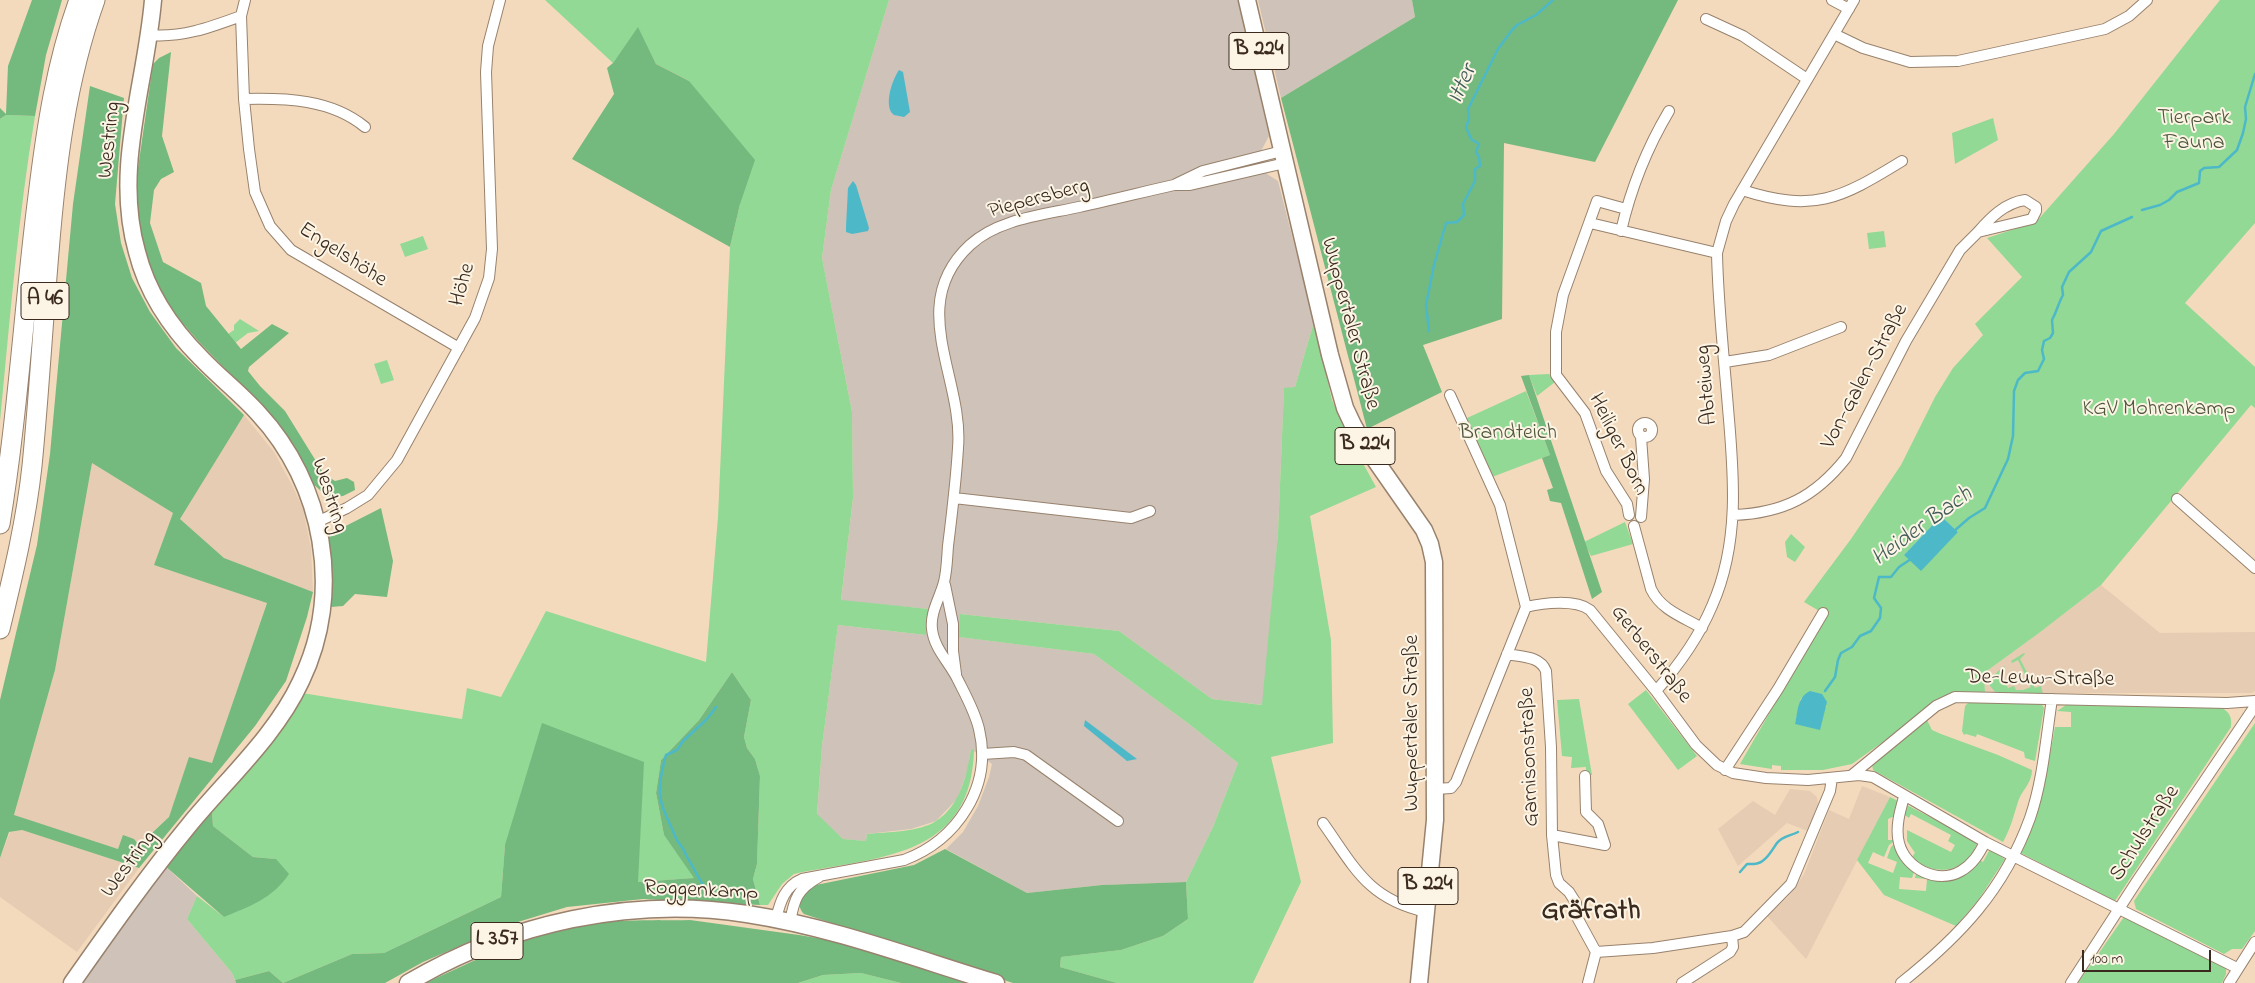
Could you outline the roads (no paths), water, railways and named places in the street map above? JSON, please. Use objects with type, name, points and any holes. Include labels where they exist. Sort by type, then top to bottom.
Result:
[{"type":"highway","name":"A 46","points":[[0,524],[10,465],[30,257],[42,159],[66,38],[78,0]]},
{"type":"highway","name":"A 46","points":[[0,629],[22,539],[32,466],[56,172],[68,99],[82,39],[95,0]]},
{"type":"main road","name":"Westring","points":[[72,983],[172,846],[268,733],[300,684],[315,644],[324,588],[322,548],[317,522],[301,474],[290,454],[256,411],[184,339],[156,297],[137,253],[130,220],[129,168],[134,120],[153,0]]},
{"type":"main road","name":"Wuppertaler Straße","points":[[1247,0],[1330,355],[1345,408],[1364,444],[1424,530],[1430,544],[1436,584],[1436,789],[1426,912],[1416,982]]},
{"type":"main road","name":"Roggenkamp","points":[[408,983],[492,942],[542,926],[630,911],[684,909],[737,913],[783,921],[849,938],[996,983]]},
{"type":"street","name":"Engelshöhe","points":[[244,0],[241,16],[248,149],[255,192],[270,226],[291,250],[459,348]]},
{"type":"street","name":"Höhe","points":[[317,522],[347,508],[368,495],[397,460],[475,318],[489,278],[492,249],[486,72],[488,46],[500,0]]},
{"type":"street","name":"Abteiweg","points":[[1656,691],[1676,668],[1702,628],[1721,581],[1729,550],[1734,515],[1734,478],[1717,253],[1726,220],[1742,190],[1851,5],[1832,0]]},
{"type":"street","points":[[1834,34],[1863,48],[1910,62],[1958,61],[1988,56],[2105,28],[2129,16],[2146,0]]},
{"type":"street","points":[[148,35],[167,36],[189,33],[241,16]]},
{"type":"street","points":[[1706,19],[1744,36],[1807,79]]},
{"type":"street","points":[[244,99],[281,99],[312,103],[345,113],[365,127]]},
{"type":"street","points":[[1621,231],[1626,209],[1654,136],[1669,110]]},
{"type":"street","name":"Piepersberg","points":[[783,921],[787,888],[802,879],[904,860],[918,855],[939,842],[960,821],[969,806],[980,779],[982,754],[976,719],[957,677],[940,652],[932,632],[933,614],[944,581],[959,436],[940,334],[938,306],[949,273],[959,256],[982,235],[1004,226],[1174,185],[1203,171],[1284,157]]},
{"type":"street","points":[[1742,190],[1788,202],[1825,199],[1854,190],[1902,161]]},
{"type":"street","name":"Von-Galen-Straße","points":[[1734,515],[1766,512],[1793,503],[1818,487],[1836,470],[1846,458],[1924,308],[1960,250],[1994,214],[2025,200],[2031,202],[2036,207],[2034,216],[2028,220],[1978,232]]},
{"type":"street","name":"Heiliger Born","points":[[1626,209],[1597,201],[1563,295],[1558,316],[1556,375],[1571,392],[1585,413],[1606,471],[1627,504],[1628,523],[1634,526],[1640,524],[1641,517],[1644,479],[1642,437]]},
{"type":"street","points":[[1590,223],[1717,253]]},
{"type":"street","points":[[1725,362],[1754,358],[1782,351],[1841,327]]},
{"type":"street","points":[[1450,395],[1500,506],[1526,607]]},
{"type":"street","points":[[954,498],[1131,518],[1150,511]]},
{"type":"street","points":[[2177,499],[2255,568]]},
{"type":"street","name":"Heiliger Born","points":[[1629,514],[1636,513],[1641,517]]},
{"type":"street","name":"Heiliger Born","points":[[1634,526],[1651,589],[1656,598],[1668,609],[1702,628]]},
{"type":"street","name":"Piepersberg","points":[[944,581],[953,624],[953,651],[957,677]]},
{"type":"street","name":"Gerberstraße","points":[[1526,607],[1574,604],[1587,608],[1656,691],[1700,749],[1725,770],[1766,778],[1808,780],[1852,775]]},
{"type":"street","name":"Garnisonstraße","points":[[1436,789],[1444,790],[1454,785],[1526,607]]},
{"type":"street","points":[[1725,770],[1823,614]]},
{"type":"street","name":"Garnisonstraße","points":[[1508,654],[1536,660],[1543,665],[1546,671],[1552,774],[1552,835],[1556,875],[1561,885],[1576,903],[1578,919],[1593,943],[1596,952]]},
{"type":"street","name":"De-Leuw-Straße","points":[[1852,775],[1944,701],[1963,697],[2227,703],[2255,701]]},
{"type":"street","points":[[1901,983],[1942,950],[1967,924],[2000,879],[2013,856],[2030,817],[2042,770],[2052,699]]},
{"type":"street","name":"Schulstraße","points":[[2071,983],[2120,909],[2136,881],[2255,706]]},
{"type":"street","points":[[982,754],[1014,752],[1026,755],[1118,821]]},
{"type":"street","points":[[1852,775],[1873,777],[1904,797],[1985,842],[2238,968]]},
{"type":"street","points":[[1552,835],[1605,845],[1598,824],[1586,812],[1585,776]]},
{"type":"street","points":[[1588,983],[1596,952],[1653,948],[1732,936],[1744,932],[1791,884],[1830,791],[1832,778]]},
{"type":"street","points":[[1904,797],[1899,820],[1899,842],[1907,858],[1921,871],[1938,876],[1959,872],[1973,862],[1985,842]]},
{"type":"street","points":[[1323,823],[1360,874],[1378,894],[1397,904],[1426,912]]},
{"type":"street","points":[[1682,983],[1730,952],[1733,947],[1732,936]]},
{"type":"street","points":[[2229,983],[2255,942]]},
{"type":"water","points":[[899,70],[903,72],[910,112],[904,117],[894,115],[889,106],[891,87]]},
{"type":"water","points":[[853,181],[856,185],[869,228],[868,231],[852,234],[846,232],[846,227],[848,188]]},
{"type":"water","points":[[1941,516],[1958,532],[1921,571],[1904,555]]},
{"type":"water","points":[[1810,691],[1822,694],[1827,702],[1820,730],[1795,724],[1800,701]]},
{"type":"water","points":[[1085,720],[1137,759],[1127,761],[1084,726]]},
{"type":"waterway","name":"Itter","points":[[1429,331],[1426,305],[1434,265],[1446,223],[1457,222],[1464,215],[1463,204],[1475,181],[1475,169],[1480,166],[1479,157],[1476,152],[1479,144],[1471,139],[1466,127],[1469,119],[1468,109],[1498,49],[1512,30],[1517,25],[1536,15],[1553,0]]},
{"type":"waterway","name":"Heider Bach","points":[[2142,210],[2160,205],[2177,192],[2199,183],[2200,171],[2204,168],[2219,167],[2237,150],[2246,119],[2245,107],[2255,74]]},
{"type":"waterway","name":"Heider Bach","points":[[1953,532],[1969,518],[1985,508],[2008,459],[2013,436],[2014,391],[2018,380],[2025,373],[2038,371],[2044,359],[2042,350],[2044,341],[2050,338],[2053,333],[2052,320],[2063,295],[2062,287],[2069,272],[2091,252],[2101,231],[2132,217]]},
{"type":"waterway","name":"Heider Bach","points":[[1825,691],[1835,677],[1841,653],[1852,647],[1860,636],[1871,631],[1880,618],[1881,608],[1874,598],[1879,577],[1891,577],[1899,567],[1911,559]]},
{"type":"waterway","points":[[704,887],[677,840],[666,815],[661,799],[660,781],[666,755],[677,750],[683,741],[707,719],[716,707]]},
{"type":"waterway","name":"Heider Bach","points":[[1740,872],[1747,864],[1762,862],[1781,839],[1798,832]]},
{"type":"district","name":"Gräfrath","points":[[1591,913]]},
{"type":"park label","name":"Tierpark Fauna","points":[[2194,132]]},
{"type":"park label","name":"KGV Mohrenkamp","points":[[2159,410]]},
{"type":"park label","name":"Brandteich","points":[[1508,434]]}]
